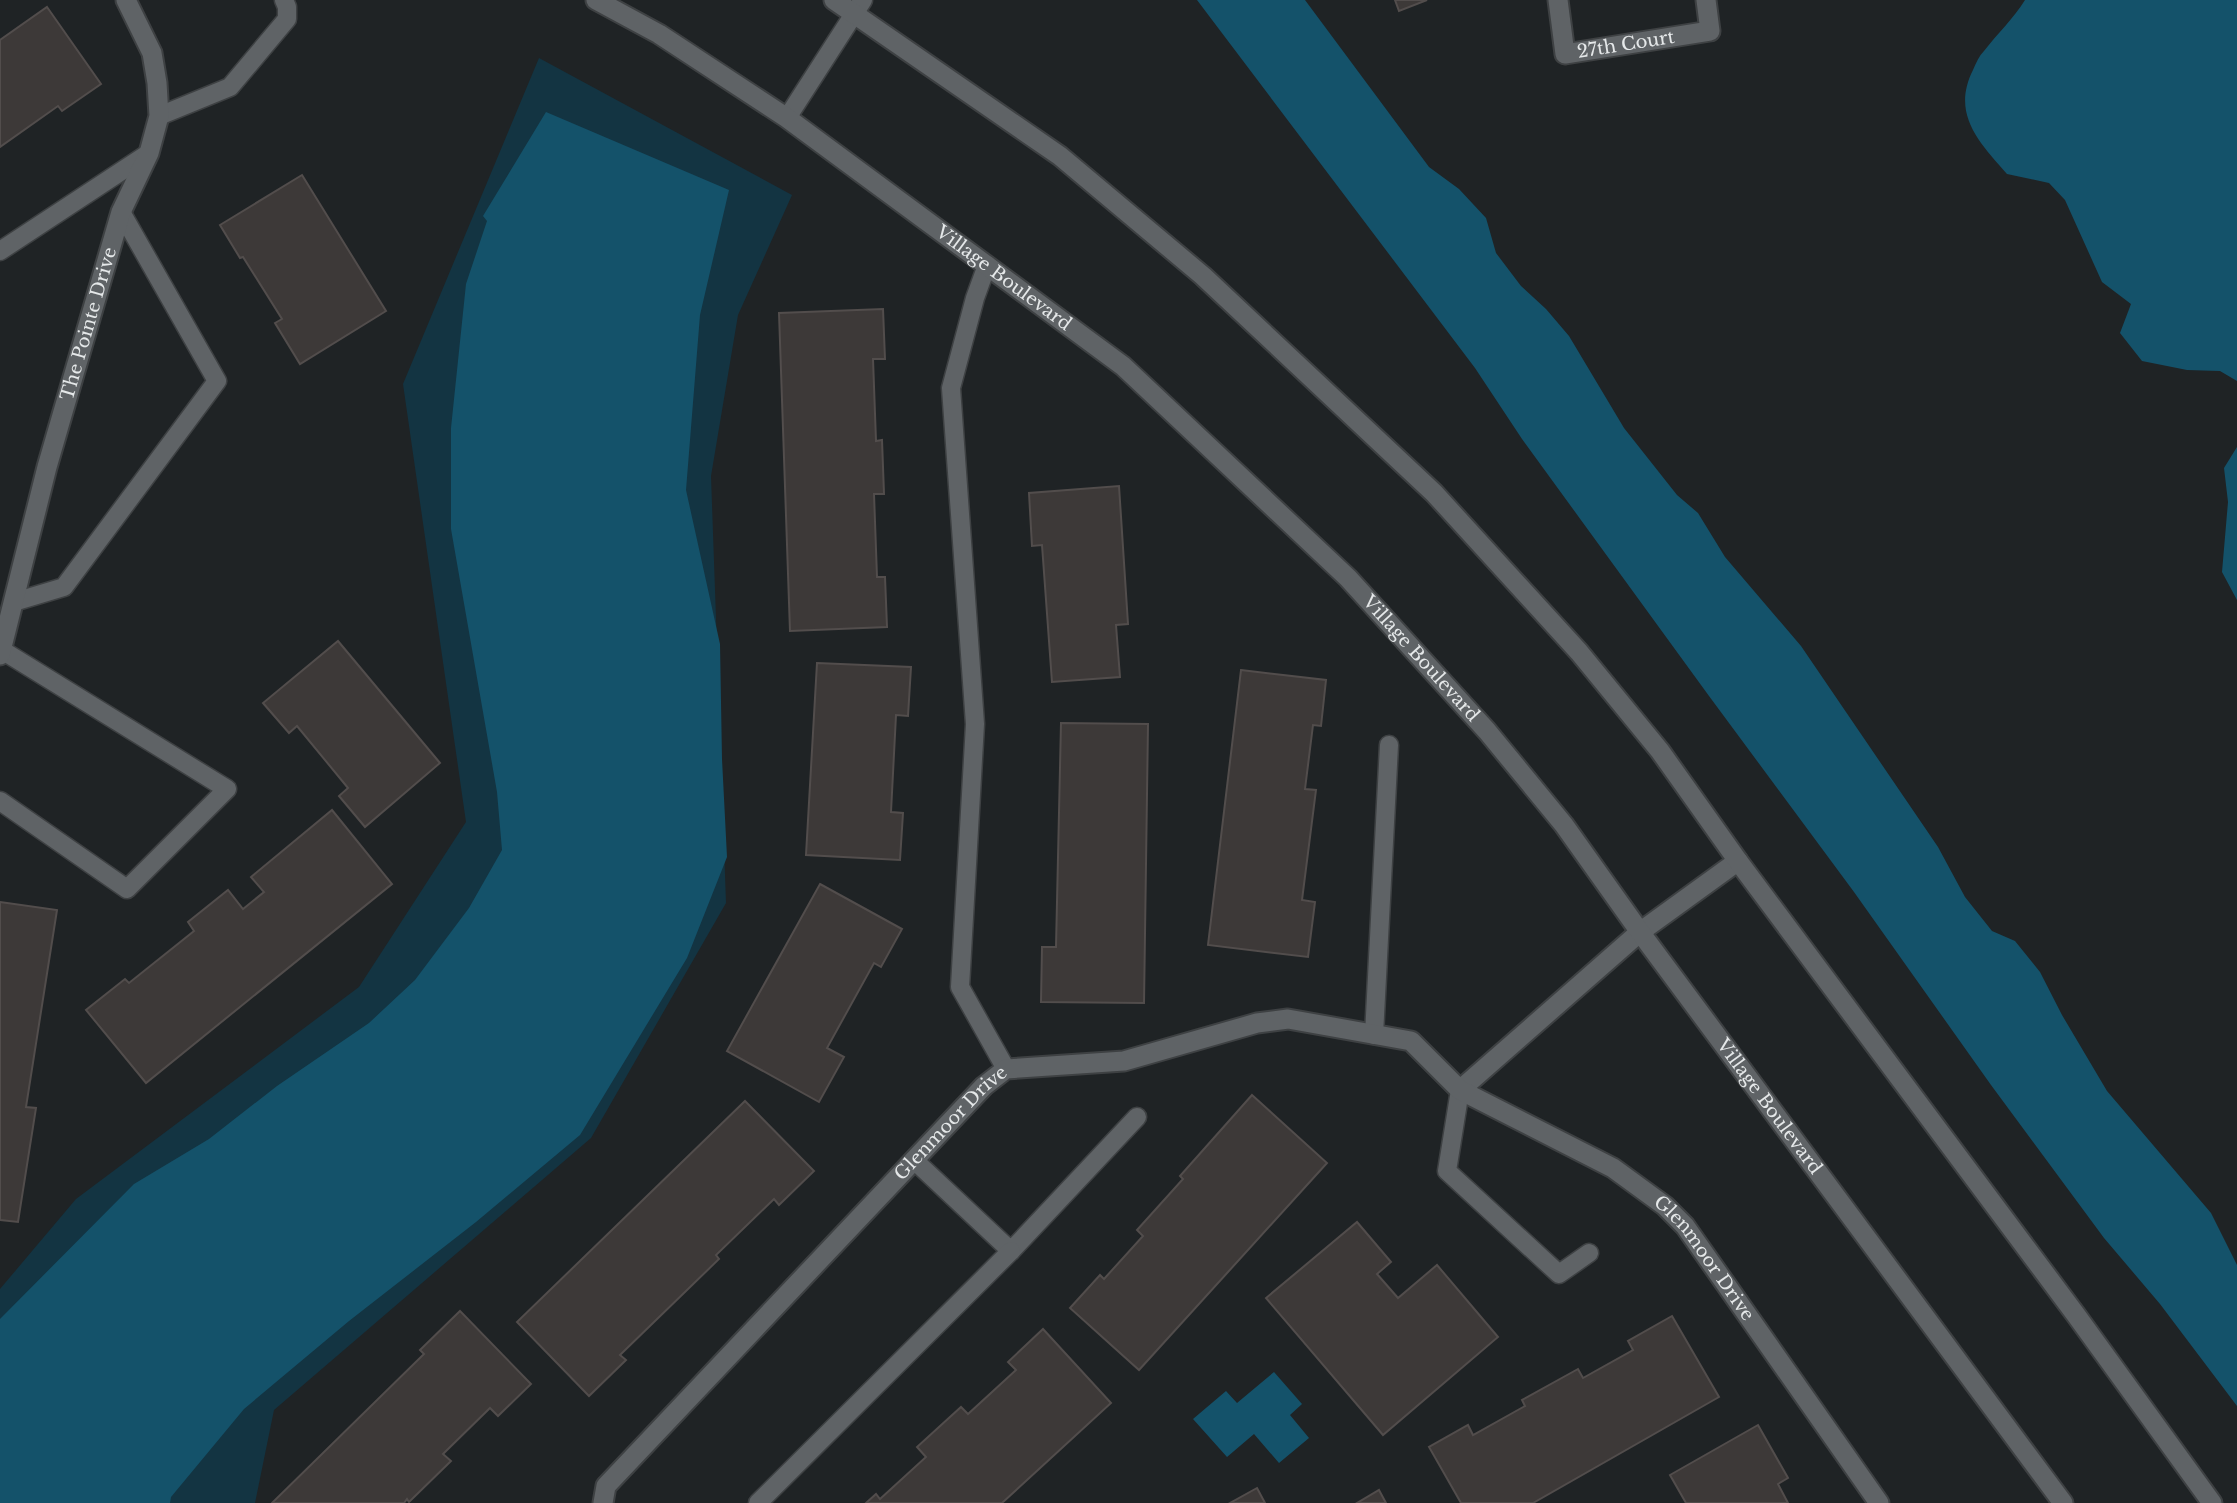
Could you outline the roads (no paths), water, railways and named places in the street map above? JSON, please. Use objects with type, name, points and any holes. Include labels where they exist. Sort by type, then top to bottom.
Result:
[{"type":"street","name":"The Pointe Drive","points":[[0,651],[47,467],[121,212],[149,153],[159,116],[152,53],[127,0]]},
{"type":"street","name":"Village Boulevard","points":[[596,0],[659,34],[788,118],[1123,366],[1348,578],[1496,741],[1564,824],[1640,932],[1979,1386],[2063,1503]]},
{"type":"street","points":[[834,0],[859,6],[1070,165],[1203,276],[1434,494],[1578,652],[1660,751],[1738,861],[2076,1315],[2212,1503]]},
{"type":"street","name":"27th Court","points":[[1558,0],[1565,54],[1710,31],[1706,0]]},
{"type":"street","points":[[1460,1090],[1640,932],[1738,861]]},
{"type":"street","name":"Glenmoor Drive","points":[[603,1503],[606,1486],[984,1086],[1006,1069],[1124,1061],[1257,1023],[1288,1019],[1411,1041],[1460,1090],[1613,1168],[1665,1206],[1685,1226],[1879,1503]]},
{"type":"lane","points":[[159,116],[230,87],[287,19],[284,0]]},
{"type":"lane","points":[[788,118],[859,6]]},
{"type":"lane","points":[[0,251],[149,153]]},
{"type":"lane","points":[[14,602],[64,587],[217,381],[121,212]]},
{"type":"lane","points":[[987,265],[975,298],[951,388],[975,724],[960,987],[1006,1069]]},
{"type":"lane","points":[[0,651],[226,789],[127,889],[0,801]]},
{"type":"lane","points":[[1374,1035],[1389,745]]},
{"type":"lane","points":[[1460,1090],[1447,1171],[1559,1274],[1589,1253]]},
{"type":"lane","points":[[758,1503],[1011,1251],[1137,1117]]},
{"type":"lane","points":[[914,1160],[1011,1251]]}]
